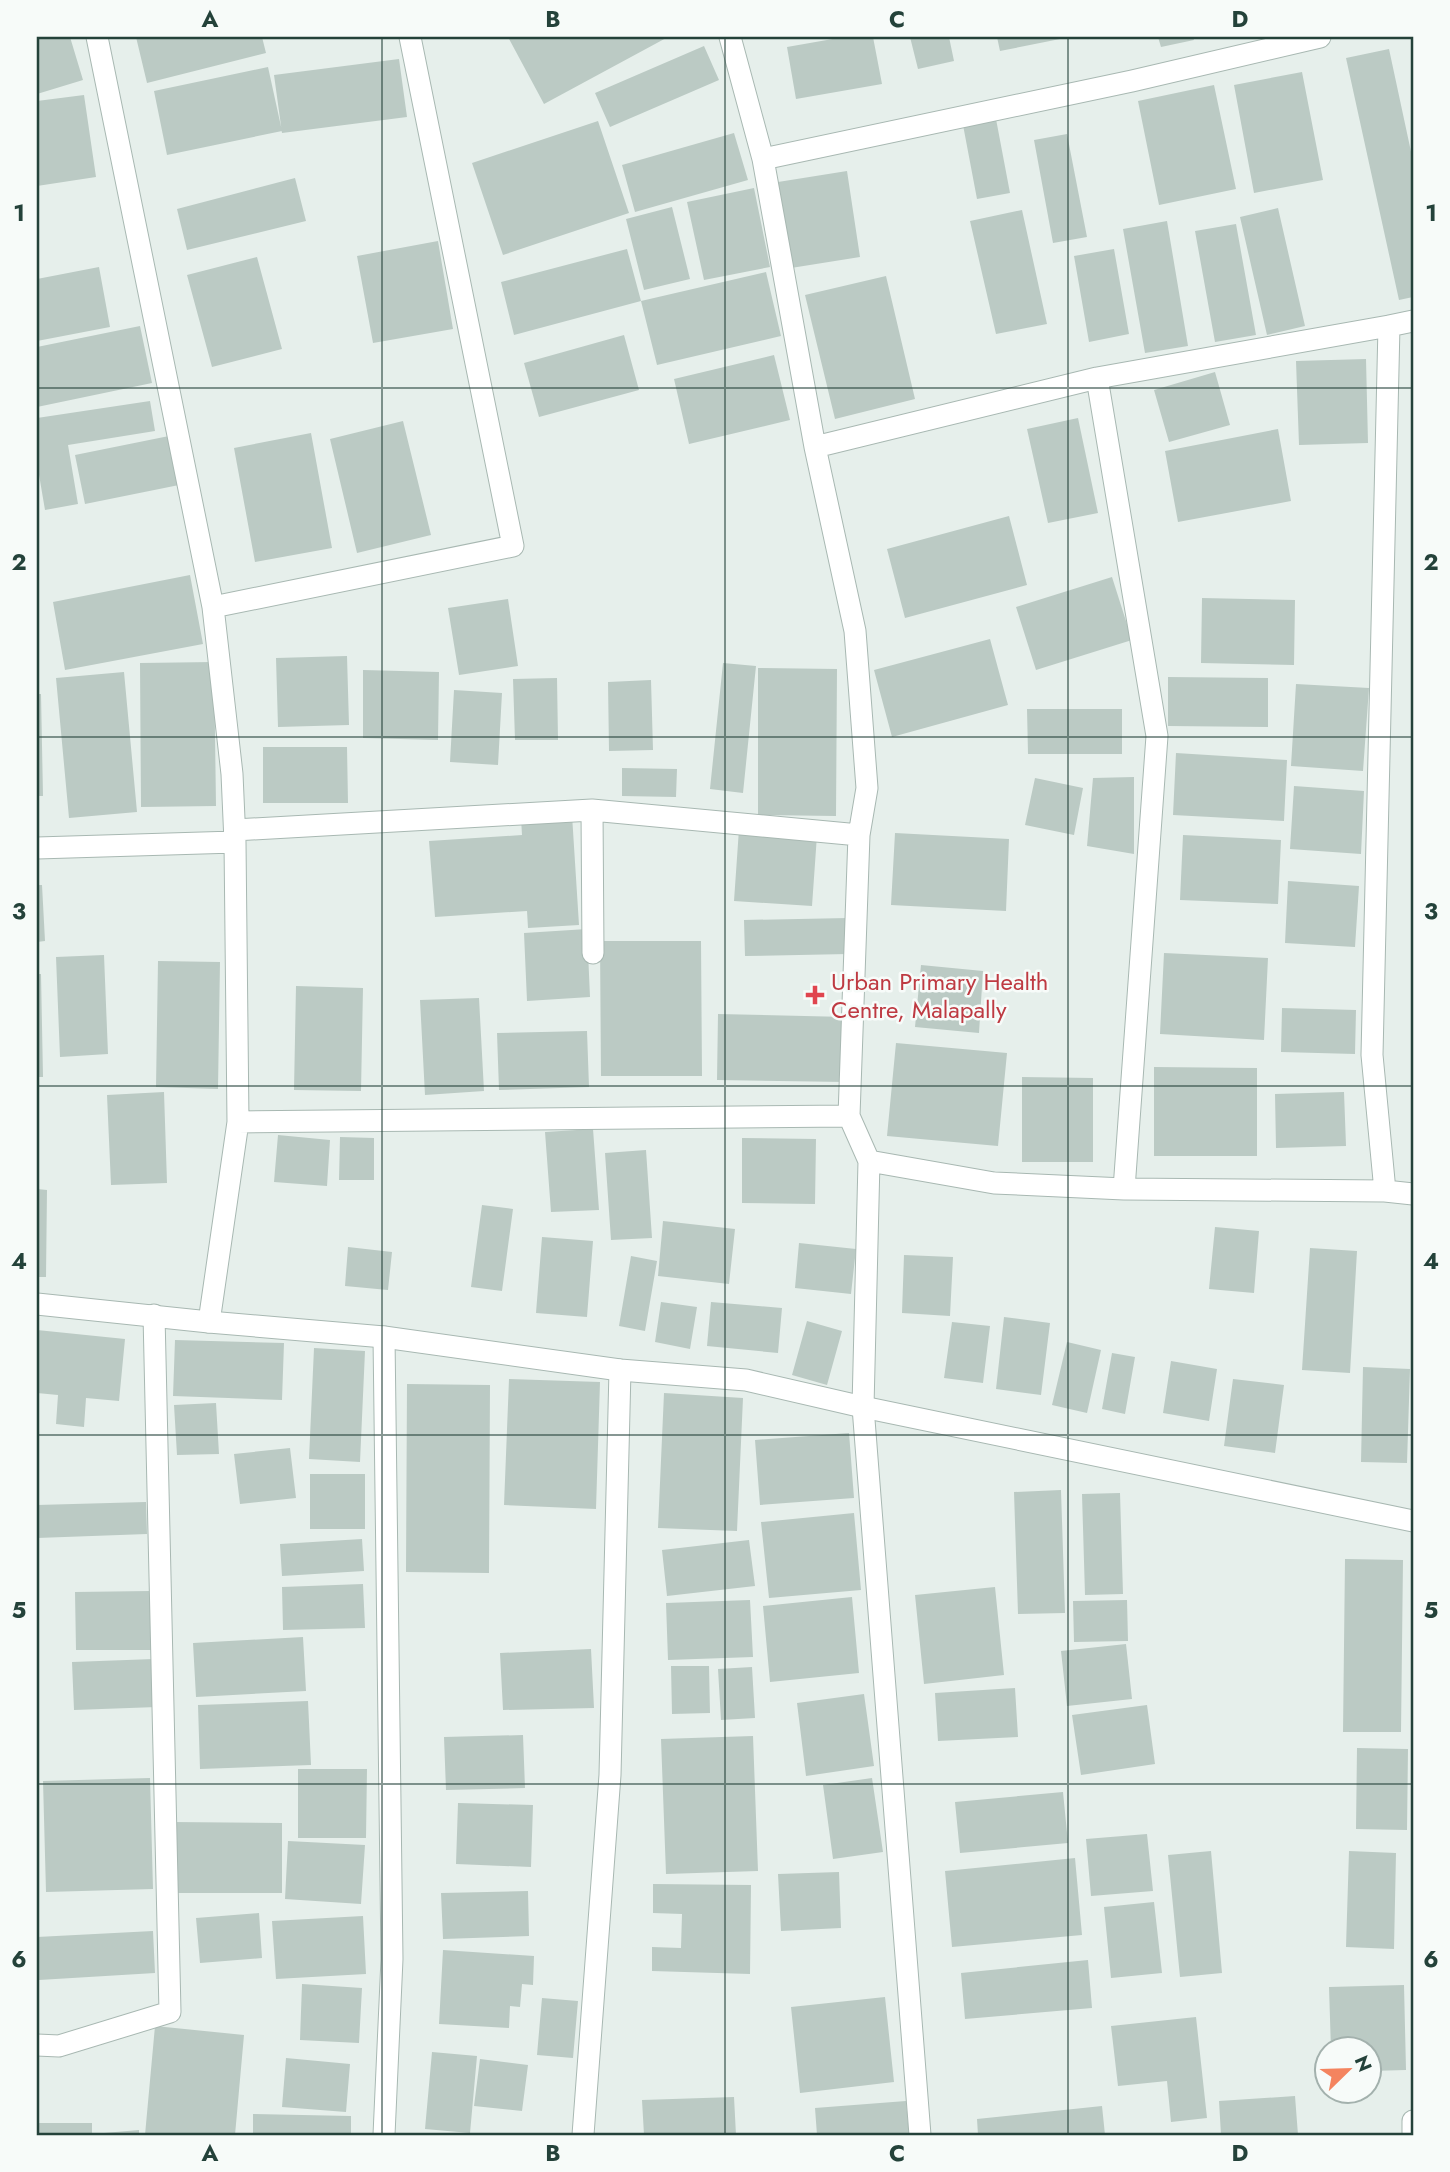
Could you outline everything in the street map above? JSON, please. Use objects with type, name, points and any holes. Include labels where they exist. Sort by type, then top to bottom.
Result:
[{"type":"street","points":[[97,37],[213,607],[232,774],[239,1122],[209,1322]]},
{"type":"street","points":[[213,607],[513,546],[410,37]]},
{"type":"street","points":[[730,37],[763,159],[815,447],[855,631],[867,788],[859,835],[849,1116],[869,1161],[863,1407],[920,2135]]},
{"type":"street","points":[[763,159],[1132,81],[1320,37]]},
{"type":"street","points":[[815,447],[1097,378],[1413,321]]},
{"type":"street","points":[[1385,1191],[1372,1055],[1389,326]]},
{"type":"street","points":[[1097,378],[1157,736],[1124,1189]]},
{"type":"street","points":[[37,848],[592,810],[859,835]]},
{"type":"street","points":[[592,810],[593,953]]},
{"type":"street","points":[[239,1122],[849,1116]]},
{"type":"street","points":[[869,1161],[994,1183],[1124,1189],[1385,1191],[1413,1194]]},
{"type":"street","points":[[37,1304],[384,1337],[620,1370],[746,1380],[863,1407],[1413,1521]]},
{"type":"street","points":[[37,2045],[59,2046],[170,2012],[154,1315]]},
{"type":"street","points":[[384,1337],[392,1945],[384,2135]]},
{"type":"street","points":[[583,2135],[610,1775],[620,1370]]},
{"type":"street","points":[[1413,2121],[1413,2135]]},
{"type":"building","points":[[37,37],[70,37],[83,80],[37,94]]},
{"type":"building","points":[[136,37],[262,37],[266,53],[147,83]]},
{"type":"building","points":[[508,37],[668,37],[544,104]]},
{"type":"building","points":[[844,37],[873,37],[882,84],[796,99],[787,47]]},
{"type":"building","points":[[910,37],[949,37],[954,61],[918,69]]},
{"type":"building","points":[[997,37],[1059,37],[1060,39],[1000,51]]},
{"type":"building","points":[[1158,37],[1193,37],[1194,40],[1161,47]]},
{"type":"building","points":[[704,46],[719,80],[610,127],[595,93]]},
{"type":"building","points":[[1389,49],[1413,161],[1413,297],[1399,300],[1346,58]]},
{"type":"building","points":[[399,59],[407,117],[282,133],[274,75]]},
{"type":"building","points":[[268,67],[282,131],[167,155],[154,91]]},
{"type":"building","points":[[1302,72],[1323,180],[1254,193],[1234,85]]},
{"type":"building","points":[[1214,85],[1236,189],[1159,205],[1138,101]]},
{"type":"building","points":[[84,95],[96,177],[37,186],[37,101]]},
{"type":"building","points":[[996,119],[1010,193],[977,199],[963,125]]},
{"type":"building","points":[[598,121],[629,213],[503,255],[472,163]]},
{"type":"building","points":[[734,133],[748,180],[635,212],[622,165]]},
{"type":"building","points":[[1067,134],[1087,237],[1053,243],[1034,140]]},
{"type":"building","points":[[847,171],[860,257],[791,268],[778,182]]},
{"type":"building","points":[[295,178],[306,221],[187,250],[177,209]]},
{"type":"building","points":[[754,188],[770,267],[704,280],[687,202]]},
{"type":"building","points":[[672,207],[690,279],[644,290],[626,219]]},
{"type":"building","points":[[1278,208],[1305,326],[1267,335],[1240,217]]},
{"type":"building","points":[[1022,210],[1047,324],[996,334],[970,221]]},
{"type":"building","points":[[1167,221],[1188,346],[1145,353],[1123,229]]},
{"type":"building","points":[[1236,224],[1256,335],[1215,342],[1195,231]]},
{"type":"building","points":[[438,241],[453,329],[373,343],[357,256]]},
{"type":"building","points":[[627,249],[641,301],[514,335],[501,282]]},
{"type":"building","points":[[1114,249],[1129,334],[1089,342],[1074,256]]},
{"type":"building","points":[[257,257],[282,349],[212,367],[187,275]]},
{"type":"building","points":[[99,267],[110,327],[37,341],[37,279]]},
{"type":"building","points":[[766,272],[781,336],[657,365],[641,301]]},
{"type":"building","points":[[886,276],[915,399],[835,419],[805,295]]},
{"type":"building","points":[[140,326],[152,383],[37,407],[37,347]]},
{"type":"building","points":[[624,335],[639,390],[539,417],[524,363]]},
{"type":"building","points":[[774,355],[790,420],[689,444],[674,379]]},
{"type":"building","points":[[1366,359],[1368,443],[1299,445],[1296,361]]},
{"type":"building","points":[[1215,372],[1230,425],[1169,442],[1154,390]]},
{"type":"building","points":[[150,401],[155,431],[68,445],[78,504],[45,510],[37,463],[37,418]]},
{"type":"building","points":[[1078,418],[1098,513],[1048,523],[1027,429]]},
{"type":"building","points":[[403,421],[431,535],[357,553],[330,439]]},
{"type":"building","points":[[1278,429],[1291,501],[1178,522],[1165,451]]},
{"type":"building","points":[[311,433],[332,548],[255,562],[234,448]]},
{"type":"building","points":[[169,436],[179,485],[85,504],[75,455]]},
{"type":"building","points":[[1009,516],[1027,585],[905,618],[887,549]]},
{"type":"building","points":[[190,575],[203,644],[65,670],[53,602]]},
{"type":"building","points":[[1112,577],[1132,640],[1036,670],[1016,607]]},
{"type":"building","points":[[1202,598],[1295,600],[1294,665],[1201,663]]},
{"type":"building","points":[[508,599],[518,666],[459,675],[448,608]]},
{"type":"building","points":[[990,639],[1008,705],[892,737],[874,670]]},
{"type":"building","points":[[347,656],[349,725],[278,727],[276,658]]},
{"type":"building","points":[[214,662],[216,806],[141,807],[140,663]]},
{"type":"building","points":[[723,663],[756,666],[743,793],[710,789]]},
{"type":"building","points":[[758,668],[837,669],[836,816],[758,815]]},
{"type":"building","points":[[363,670],[439,672],[438,740],[363,738]]},
{"type":"building","points":[[124,672],[137,812],[69,818],[56,678]]},
{"type":"building","points":[[1168,677],[1268,678],[1268,727],[1168,726]]},
{"type":"building","points":[[557,678],[558,740],[515,740],[513,679]]},
{"type":"building","points":[[651,680],[653,750],[609,751],[608,682]]},
{"type":"building","points":[[1296,684],[1369,688],[1363,771],[1291,766]]},
{"type":"building","points":[[454,690],[502,693],[498,765],[450,762]]},
{"type":"building","points":[[37,694],[41,694],[43,796],[37,796]]},
{"type":"building","points":[[1027,709],[1122,709],[1122,754],[1028,754]]},
{"type":"building","points":[[263,747],[347,747],[348,803],[263,803]]},
{"type":"building","points":[[1176,753],[1287,760],[1284,821],[1173,815]]},
{"type":"building","points":[[622,768],[677,769],[676,797],[622,796]]},
{"type":"building","points":[[1134,777],[1134,854],[1087,846],[1093,778]]},
{"type":"building","points":[[1035,778],[1083,788],[1074,835],[1025,825]]},
{"type":"building","points":[[1294,786],[1364,791],[1361,854],[1290,849]]},
{"type":"building","points":[[572,815],[579,925],[528,928],[527,911],[435,917],[429,841],[522,835],[521,818]]},
{"type":"building","points":[[739,829],[817,835],[812,906],[734,901]]},
{"type":"building","points":[[895,833],[1009,839],[1006,911],[891,905]]},
{"type":"building","points":[[1183,835],[1281,840],[1278,904],[1180,900]]},
{"type":"building","points":[[1288,881],[1359,886],[1355,947],[1285,943]]},
{"type":"building","points":[[37,885],[42,885],[45,941],[37,942]]},
{"type":"building","points":[[848,918],[848,954],[745,956],[744,920]]},
{"type":"building","points":[[587,929],[590,997],[527,1001],[524,933]]},
{"type":"building","points":[[600,941],[701,941],[702,1076],[601,1076]]},
{"type":"building","points":[[1164,953],[1268,958],[1264,1040],[1160,1034]]},
{"type":"building","points":[[104,955],[108,1054],[60,1057],[56,957]]},
{"type":"building","points":[[158,961],[220,962],[218,1089],[156,1087]]},
{"type":"building","points":[[921,965],[983,971],[979,1033],[915,1027]]},
{"type":"building","points":[[37,974],[41,974],[43,1077],[37,1077]]},
{"type":"building","points":[[296,986],[363,988],[361,1091],[294,1090]]},
{"type":"building","points":[[479,998],[484,1091],[425,1095],[420,1000]]},
{"type":"building","points":[[1282,1008],[1356,1010],[1355,1054],[1281,1052]]},
{"type":"building","points":[[718,1014],[847,1017],[846,1082],[717,1080]]},
{"type":"building","points":[[587,1031],[589,1087],[499,1090],[497,1033]]},
{"type":"building","points":[[896,1043],[1007,1053],[998,1146],[887,1136]]},
{"type":"building","points":[[1154,1067],[1257,1068],[1257,1156],[1154,1156]]},
{"type":"building","points":[[1022,1077],[1093,1078],[1093,1162],[1022,1162]]},
{"type":"building","points":[[164,1092],[167,1183],[111,1185],[107,1095]]},
{"type":"building","points":[[1344,1092],[1346,1146],[1276,1148],[1275,1094]]},
{"type":"building","points":[[593,1129],[599,1210],[551,1212],[545,1132]]},
{"type":"building","points":[[278,1135],[330,1140],[327,1186],[274,1182]]},
{"type":"building","points":[[340,1137],[374,1138],[374,1180],[339,1180]]},
{"type":"building","points":[[742,1138],[816,1139],[815,1204],[742,1203]]},
{"type":"building","points":[[646,1150],[652,1238],[611,1240],[605,1153]]},
{"type":"building","points":[[37,1189],[47,1190],[46,1277],[37,1277]]},
{"type":"building","points":[[482,1205],[513,1209],[502,1291],[471,1287]]},
{"type":"building","points":[[663,1221],[735,1229],[729,1284],[658,1276]]},
{"type":"building","points":[[1215,1227],[1259,1231],[1254,1293],[1209,1289]]},
{"type":"building","points":[[542,1237],[593,1241],[587,1317],[536,1313]]},
{"type":"building","points":[[799,1243],[856,1249],[851,1294],[795,1288]]},
{"type":"building","points":[[348,1247],[392,1252],[388,1290],[345,1286]]},
{"type":"building","points":[[1310,1248],[1357,1251],[1350,1373],[1302,1370]]},
{"type":"building","points":[[904,1255],[953,1257],[950,1316],[902,1313]]},
{"type":"building","points":[[631,1256],[657,1261],[645,1331],[619,1326]]},
{"type":"building","points":[[661,1302],[697,1307],[690,1349],[655,1342]]},
{"type":"building","points":[[711,1302],[782,1308],[778,1353],[707,1346]]},
{"type":"building","points":[[1004,1317],[1050,1323],[1041,1395],[996,1389]]},
{"type":"building","points":[[807,1321],[842,1331],[827,1385],[792,1375]]},
{"type":"building","points":[[952,1322],[990,1326],[983,1383],[944,1378]]},
{"type":"building","points":[[37,1330],[125,1339],[119,1401],[86,1398],[84,1427],[56,1424],[58,1395],[37,1393]]},
{"type":"building","points":[[175,1340],[284,1343],[282,1400],[173,1396]]},
{"type":"building","points":[[1067,1342],[1101,1350],[1087,1413],[1052,1405]]},
{"type":"building","points":[[314,1348],[365,1351],[360,1462],[309,1459]]},
{"type":"building","points":[[1112,1353],[1135,1357],[1125,1414],[1102,1409]]},
{"type":"building","points":[[1171,1361],[1217,1369],[1209,1421],[1163,1413]]},
{"type":"building","points":[[1363,1367],[1410,1369],[1407,1463],[1361,1462]]},
{"type":"building","points":[[509,1379],[600,1382],[596,1509],[504,1505]]},
{"type":"building","points":[[1233,1379],[1284,1385],[1275,1453],[1224,1446]]},
{"type":"building","points":[[407,1384],[490,1385],[489,1573],[406,1572]]},
{"type":"building","points":[[664,1393],[743,1398],[737,1531],[658,1528]]},
{"type":"building","points":[[216,1403],[219,1454],[177,1455],[174,1405]]},
{"type":"building","points":[[849,1433],[854,1498],[760,1505],[755,1440]]},
{"type":"building","points":[[290,1448],[296,1498],[240,1504],[234,1454]]},
{"type":"building","points":[[310,1474],[365,1474],[365,1529],[310,1529]]},
{"type":"building","points":[[1061,1490],[1065,1613],[1018,1614],[1014,1492]]},
{"type":"building","points":[[1120,1493],[1123,1594],[1085,1595],[1082,1494]]},
{"type":"building","points":[[146,1502],[147,1534],[37,1538],[37,1505]]},
{"type":"building","points":[[854,1513],[861,1590],[769,1598],[761,1522]]},
{"type":"building","points":[[362,1539],[364,1571],[282,1576],[280,1544]]},
{"type":"building","points":[[749,1540],[755,1586],[667,1596],[662,1550]]},
{"type":"building","points":[[1345,1559],[1403,1560],[1401,1732],[1343,1732]]},
{"type":"building","points":[[363,1584],[365,1628],[283,1630],[282,1587]]},
{"type":"building","points":[[995,1587],[1004,1675],[924,1684],[915,1595]]},
{"type":"building","points":[[150,1591],[151,1650],[76,1650],[75,1592]]},
{"type":"building","points":[[852,1597],[859,1673],[770,1682],[763,1606]]},
{"type":"building","points":[[750,1600],[753,1657],[668,1660],[666,1603]]},
{"type":"building","points":[[1127,1600],[1128,1641],[1074,1642],[1073,1601]]},
{"type":"building","points":[[303,1637],[306,1691],[196,1697],[193,1643]]},
{"type":"building","points":[[1126,1644],[1132,1699],[1067,1706],[1061,1651]]},
{"type":"building","points":[[591,1649],[594,1708],[503,1710],[500,1653]]},
{"type":"building","points":[[154,1659],[157,1707],[74,1710],[72,1662]]},
{"type":"building","points":[[671,1666],[709,1666],[710,1713],[672,1714]]},
{"type":"building","points":[[752,1667],[755,1718],[721,1720],[718,1669]]},
{"type":"building","points":[[1015,1688],[1018,1737],[938,1741],[935,1693]]},
{"type":"building","points":[[864,1694],[874,1766],[806,1776],[797,1703]]},
{"type":"building","points":[[308,1701],[311,1765],[200,1769],[198,1705]]},
{"type":"building","points":[[1147,1705],[1155,1764],[1081,1775],[1072,1715]]},
{"type":"building","points":[[523,1735],[525,1788],[446,1790],[444,1737]]},
{"type":"building","points":[[753,1736],[758,1871],[666,1874],[661,1739]]},
{"type":"building","points":[[1357,1748],[1408,1749],[1407,1830],[1356,1829]]},
{"type":"building","points":[[298,1769],[367,1769],[366,1838],[298,1838]]},
{"type":"building","points":[[150,1778],[153,1889],[46,1892],[43,1781]]},
{"type":"building","points":[[872,1778],[883,1852],[833,1859],[823,1785]]},
{"type":"building","points":[[1063,1792],[1068,1843],[960,1853],[955,1802]]},
{"type":"building","points":[[458,1803],[533,1805],[531,1867],[456,1864]]},
{"type":"building","points":[[171,1822],[282,1823],[282,1893],[171,1893]]},
{"type":"building","points":[[1147,1834],[1153,1891],[1091,1896],[1086,1839]]},
{"type":"building","points":[[288,1841],[365,1845],[361,1904],[285,1899]]},
{"type":"building","points":[[1211,1851],[1222,1973],[1180,1977],[1168,1855]]},
{"type":"building","points":[[1349,1851],[1396,1853],[1394,1949],[1346,1947]]},
{"type":"building","points":[[1075,1858],[1082,1935],[952,1947],[945,1871]]},
{"type":"building","points":[[839,1872],[841,1928],[781,1931],[778,1874]]},
{"type":"building","points":[[653,1884],[751,1885],[750,1974],[652,1971],[652,1947],[681,1948],[682,1914],[653,1913]]},
{"type":"building","points":[[528,1891],[529,1936],[443,1939],[441,1893]]},
{"type":"building","points":[[1154,1902],[1162,1973],[1111,1978],[1104,1907]]},
{"type":"building","points":[[259,1913],[262,1958],[200,1963],[196,1918]]},
{"type":"building","points":[[363,1916],[366,1974],[276,1979],[272,1921]]},
{"type":"building","points":[[153,1931],[155,1973],[39,1980],[37,1937]]},
{"type":"building","points":[[443,1950],[534,1956],[533,1985],[522,1984],[520,2007],[510,2006],[509,2028],[439,2024]]},
{"type":"building","points":[[1088,1960],[1092,2008],[965,2019],[961,1973]]},
{"type":"building","points":[[302,1984],[362,1988],[359,2043],[300,2040]]},
{"type":"building","points":[[1404,1985],[1406,2070],[1384,2071],[1384,2036],[1331,2036],[1329,1987]]},
{"type":"building","points":[[885,1997],[894,2082],[800,2093],[791,2007]]},
{"type":"building","points":[[542,1998],[578,2001],[573,2058],[537,2055]]},
{"type":"building","points":[[1196,2017],[1207,2118],[1171,2122],[1167,2081],[1118,2086],[1111,2026]]},
{"type":"building","points":[[155,2026],[244,2035],[235,2135],[145,2135]]},
{"type":"building","points":[[432,2052],[477,2056],[470,2133],[425,2129]]},
{"type":"building","points":[[286,2058],[350,2064],[346,2112],[282,2107]]},
{"type":"building","points":[[480,2059],[528,2065],[522,2111],[474,2106]]},
{"type":"building","points":[[1295,2096],[1298,2135],[1221,2135],[1219,2101]]},
{"type":"building","points":[[734,2097],[736,2135],[644,2135],[642,2100]]},
{"type":"building","points":[[906,2101],[909,2135],[817,2135],[815,2108]]},
{"type":"building","points":[[1102,2106],[1105,2135],[978,2135],[977,2119]]},
{"type":"building","points":[[253,2114],[351,2116],[351,2135],[253,2135]]},
{"type":"building","points":[[37,2123],[92,2123],[92,2135],[37,2135]]},
{"type":"building","points":[[139,2130],[139,2135],[104,2135],[104,2133]]},
{"type":"place","name":"Urban Primary Health Centre, Malapally","points":[[815,995]]}]
